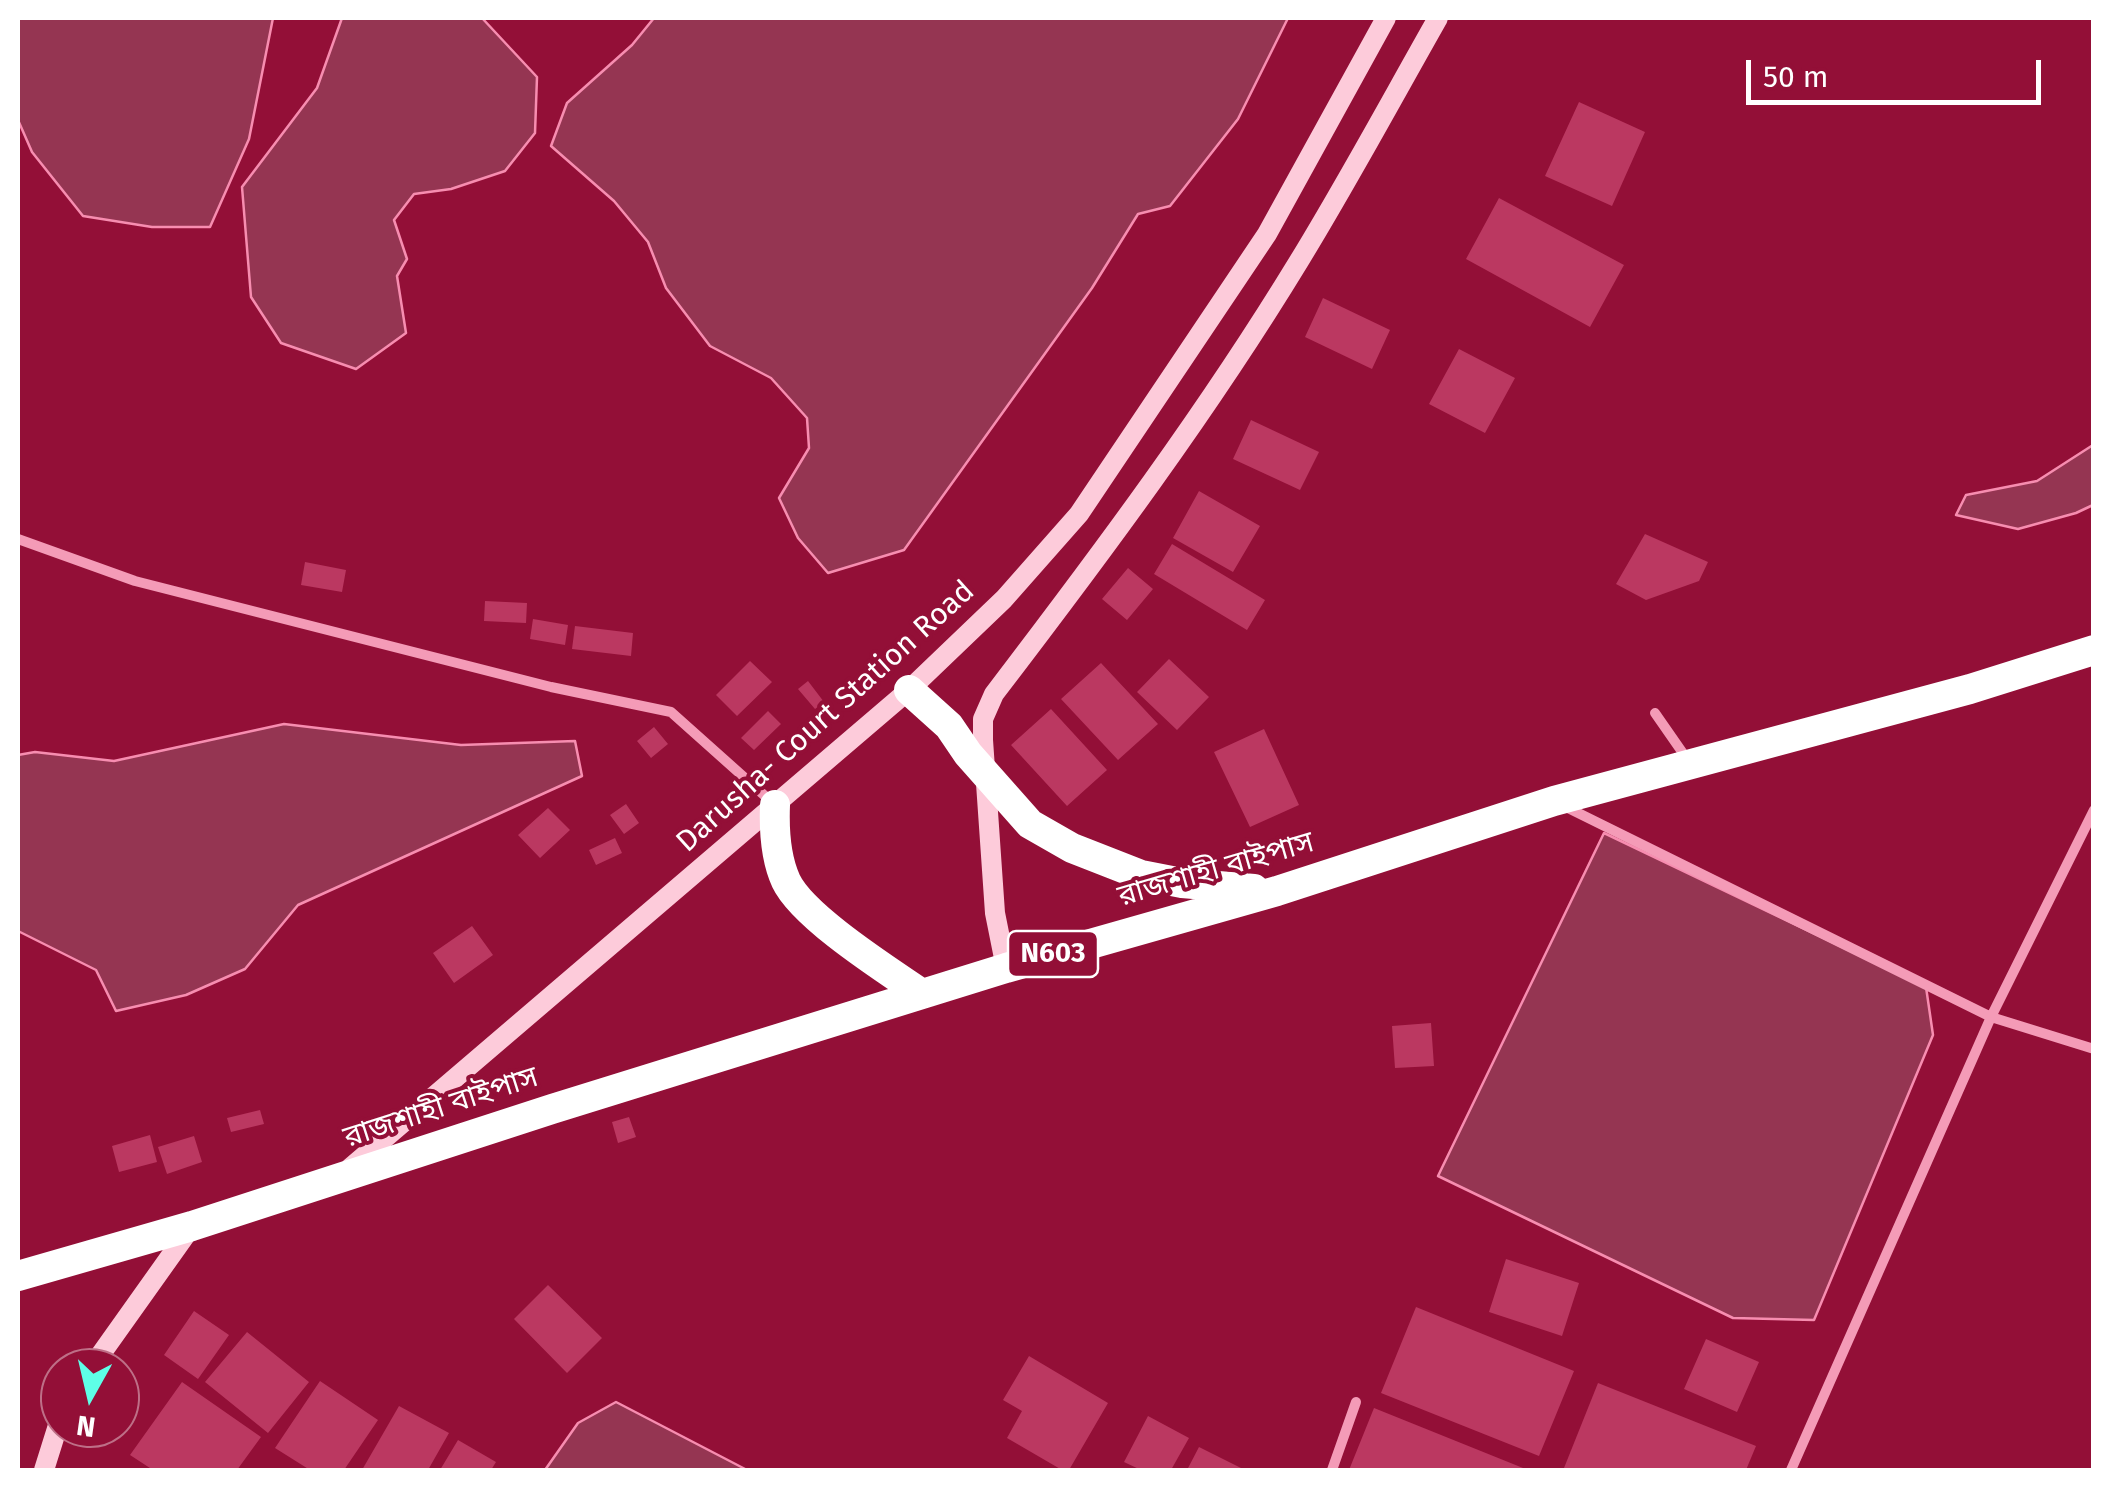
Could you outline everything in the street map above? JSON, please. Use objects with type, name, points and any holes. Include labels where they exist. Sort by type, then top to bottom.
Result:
[{"type":"highway","name":"রাজশাহী বাইপাস","points":[[18,1276],[192,1226],[922,994],[1277,890],[1554,801],[1970,689],[2094,650]]},
{"type":"highway","points":[[909,690],[948,726],[1030,824],[1072,848],[1141,875],[1182,883],[1277,890]]},
{"type":"highway","points":[[775,805],[778,856],[787,884],[804,904],[862,952],[922,994]]},
{"type":"street","name":"Darusha- Court Station Road","points":[[340,1176],[909,690],[1004,599],[1078,514],[1267,234],[1386,18]]},
{"type":"street","points":[[1006,968],[995,913],[985,773],[983,719],[994,694],[1107,546],[1252,334],[1300,260],[1438,18]]},
{"type":"street","points":[[18,539],[134,581],[551,687],[671,712],[775,805]]},
{"type":"street","points":[[1654,713],[1690,764]]},
{"type":"street","points":[[1554,801],[1991,1017],[2094,1050]]},
{"type":"street","points":[[1791,1470],[1991,1017],[2094,810]]},
{"type":"street","points":[[105,1348],[192,1226]]},
{"type":"street","points":[[1332,1470],[1356,1402]]},
{"type":"shaded area","points":[[18,18],[273,18],[249,139],[210,227],[152,227],[83,216],[32,152],[18,120]]},
{"type":"shaded area","points":[[342,18],[482,18],[537,77],[535,133],[505,171],[451,189],[414,194],[394,220],[407,259],[397,276],[406,333],[356,369],[281,343],[251,297],[242,187],[317,88]]},
{"type":"shaded area","points":[[654,18],[1288,18],[1238,119],[1170,206],[1138,214],[1092,288],[904,550],[828,573],[798,538],[779,498],[809,448],[807,418],[771,378],[710,346],[666,288],[648,242],[614,201],[551,146],[567,103],[632,45]]},
{"type":"shaded area","points":[[2093,445],[2093,505],[2018,529],[1956,515],[1966,495],[2037,481]]},
{"type":"shaded area","points":[[284,724],[461,745],[575,741],[582,776],[298,905],[245,969],[186,995],[116,1011],[96,970],[18,931],[18,755],[35,752],[114,761]]},
{"type":"shaded area","points":[[1604,833],[1926,987],[1933,1035],[1814,1320],[1733,1318],[1438,1176]]},
{"type":"shaded area","points":[[616,1402],[747,1470],[545,1470],[578,1423]]},
{"type":"building","points":[[1579,102],[1645,132],[1612,206],[1545,176]]},
{"type":"building","points":[[1499,198],[1624,265],[1590,327],[1466,259]]},
{"type":"building","points":[[1323,298],[1390,330],[1372,369],[1305,337]]},
{"type":"building","points":[[1459,349],[1515,378],[1485,433],[1429,404]]},
{"type":"building","points":[[1251,420],[1319,452],[1300,490],[1233,459]]},
{"type":"building","points":[[1199,491],[1260,526],[1233,572],[1173,538]]},
{"type":"building","points":[[1645,534],[1708,562],[1699,581],[1646,600],[1616,584]]},
{"type":"building","points":[[1172,544],[1265,600],[1247,630],[1154,574]]},
{"type":"building","points":[[305,562],[346,570],[342,592],[301,585]]},
{"type":"building","points":[[1128,568],[1153,589],[1127,620],[1102,599]]},
{"type":"building","points":[[485,601],[527,603],[526,623],[484,621]]},
{"type":"building","points":[[533,619],[568,625],[565,645],[530,639]]},
{"type":"building","points":[[575,626],[633,633],[631,656],[572,649]]},
{"type":"building","points":[[1169,659],[1209,697],[1177,730],[1137,692]]},
{"type":"building","points":[[750,661],[772,682],[737,716],[716,695]]},
{"type":"building","points":[[1101,663],[1158,724],[1118,760],[1061,699]]},
{"type":"building","points":[[808,681],[824,702],[815,709],[798,689]]},
{"type":"building","points":[[1051,709],[1107,770],[1067,806],[1011,745]]},
{"type":"building","points":[[768,711],[781,724],[754,750],[741,738]]},
{"type":"building","points":[[654,727],[668,744],[651,758],[637,741]]},
{"type":"building","points":[[1264,729],[1299,805],[1250,827],[1214,752]]},
{"type":"building","points":[[626,804],[639,823],[624,834],[610,815]]},
{"type":"building","points":[[548,808],[570,830],[540,858],[518,835]]},
{"type":"building","points":[[615,838],[622,853],[596,865],[589,850]]},
{"type":"building","points":[[472,926],[493,955],[454,983],[433,953]]},
{"type":"building","points":[[1431,1023],[1434,1066],[1395,1068],[1392,1026]]},
{"type":"building","points":[[260,1110],[264,1124],[231,1132],[227,1118]]},
{"type":"building","points":[[629,1117],[636,1137],[618,1143],[612,1122]]},
{"type":"building","points":[[150,1135],[157,1162],[119,1172],[112,1146]]},
{"type":"building","points":[[194,1136],[202,1162],[167,1174],[158,1147]]},
{"type":"building","points":[[1506,1259],[1579,1283],[1562,1336],[1489,1312]]},
{"type":"building","points":[[548,1285],[602,1338],[567,1373],[514,1319]]},
{"type":"building","points":[[1416,1307],[1574,1371],[1539,1456],[1381,1393]]},
{"type":"building","points":[[194,1311],[229,1335],[198,1379],[164,1355]]},
{"type":"building","points":[[247,1332],[309,1382],[268,1433],[205,1382]]},
{"type":"building","points":[[1706,1339],[1759,1362],[1737,1412],[1684,1389]]},
{"type":"building","points":[[1029,1356],[1108,1403],[1069,1470],[1062,1470],[1007,1438],[1022,1411],[1003,1400]]},
{"type":"building","points":[[320,1381],[378,1420],[344,1470],[310,1470],[275,1448]]},
{"type":"building","points":[[182,1382],[261,1437],[237,1470],[153,1470],[130,1455],[140,1448],[140,1441]]},
{"type":"building","points":[[1598,1383],[1756,1446],[1746,1470],[1564,1468]]},
{"type":"building","points":[[399,1406],[449,1433],[428,1470],[362,1470]]},
{"type":"building","points":[[1374,1408],[1528,1470],[1349,1470]]},
{"type":"building","points":[[1148,1416],[1189,1438],[1171,1470],[1141,1470],[1124,1462]]},
{"type":"building","points":[[458,1440],[496,1462],[491,1470],[440,1470]]},
{"type":"building","points":[[1199,1447],[1245,1470],[1187,1470]]}]
